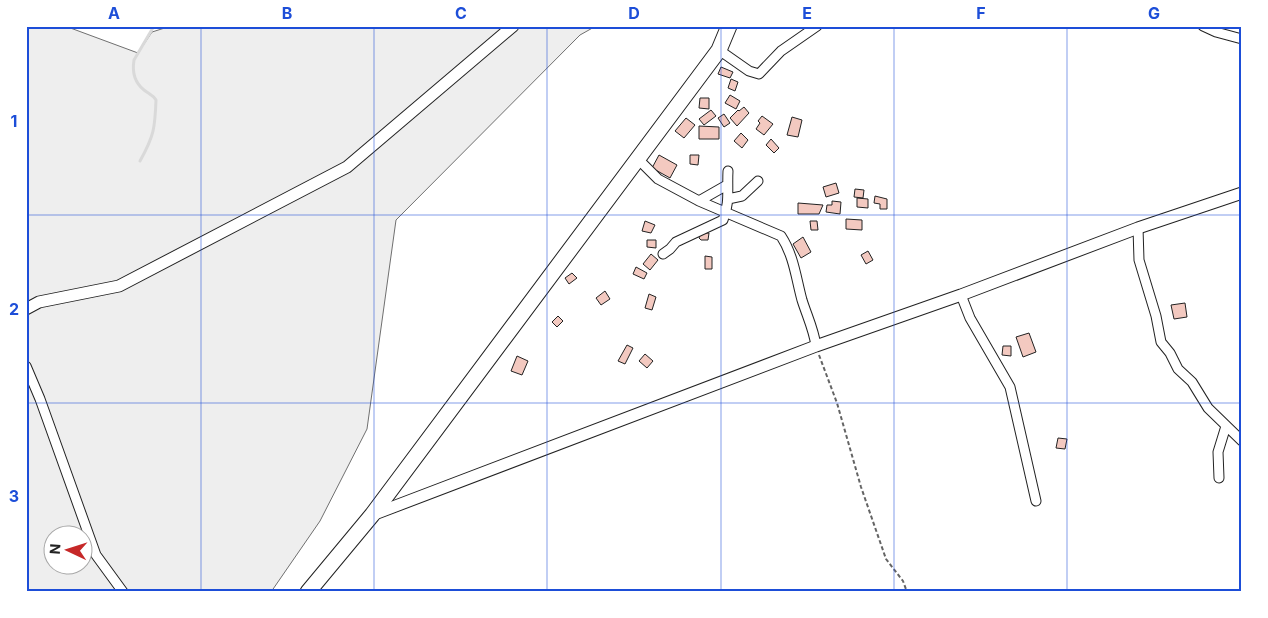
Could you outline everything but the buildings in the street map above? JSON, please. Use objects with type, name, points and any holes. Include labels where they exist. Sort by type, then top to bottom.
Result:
[{"type":"highway","points":[[308,592],[372,515],[638,159],[718,50],[729,26]]},
{"type":"street","points":[[26,309],[39,302],[119,286],[347,167],[513,26]]},
{"type":"street","points":[[736,26],[718,50],[748,71],[758,74],[781,51],[818,26]]},
{"type":"street","points":[[1203,26],[1216,32],[1242,39]]},
{"type":"street","points":[[638,159],[658,179],[699,201],[781,236],[788,247],[802,300],[811,322],[816,346]]},
{"type":"street","points":[[662,254],[676,242],[722,220],[726,212],[728,199],[728,171]]},
{"type":"street","points":[[728,199],[742,196],[758,181]]},
{"type":"street","points":[[699,201],[728,185]]},
{"type":"street","points":[[372,515],[816,346],[961,295],[1138,228],[1242,193]]},
{"type":"street","points":[[1138,228],[1139,260],[1156,316],[1161,342],[1178,368],[1192,382],[1208,408],[1242,441]]},
{"type":"street","points":[[961,295],[970,318],[1010,387],[1036,501]]},
{"type":"street","points":[[26,366],[44,408],[96,555],[123,592]]},
{"type":"street","points":[[1219,478],[1218,452],[1226,426]]},
{"type":"path","points":[[816,346],[837,403],[861,488],[886,559],[903,581],[907,592]]},
{"type":"shaded area","points":[[26,26],[65,26],[138,53],[152,32],[171,26],[596,26],[580,35],[396,220],[367,429],[320,521],[271,592],[26,592]]},
{"type":"waterway","points":[[140,161],[153,132],[156,100],[138,84],[134,76],[133,64],[154,26]]}]
